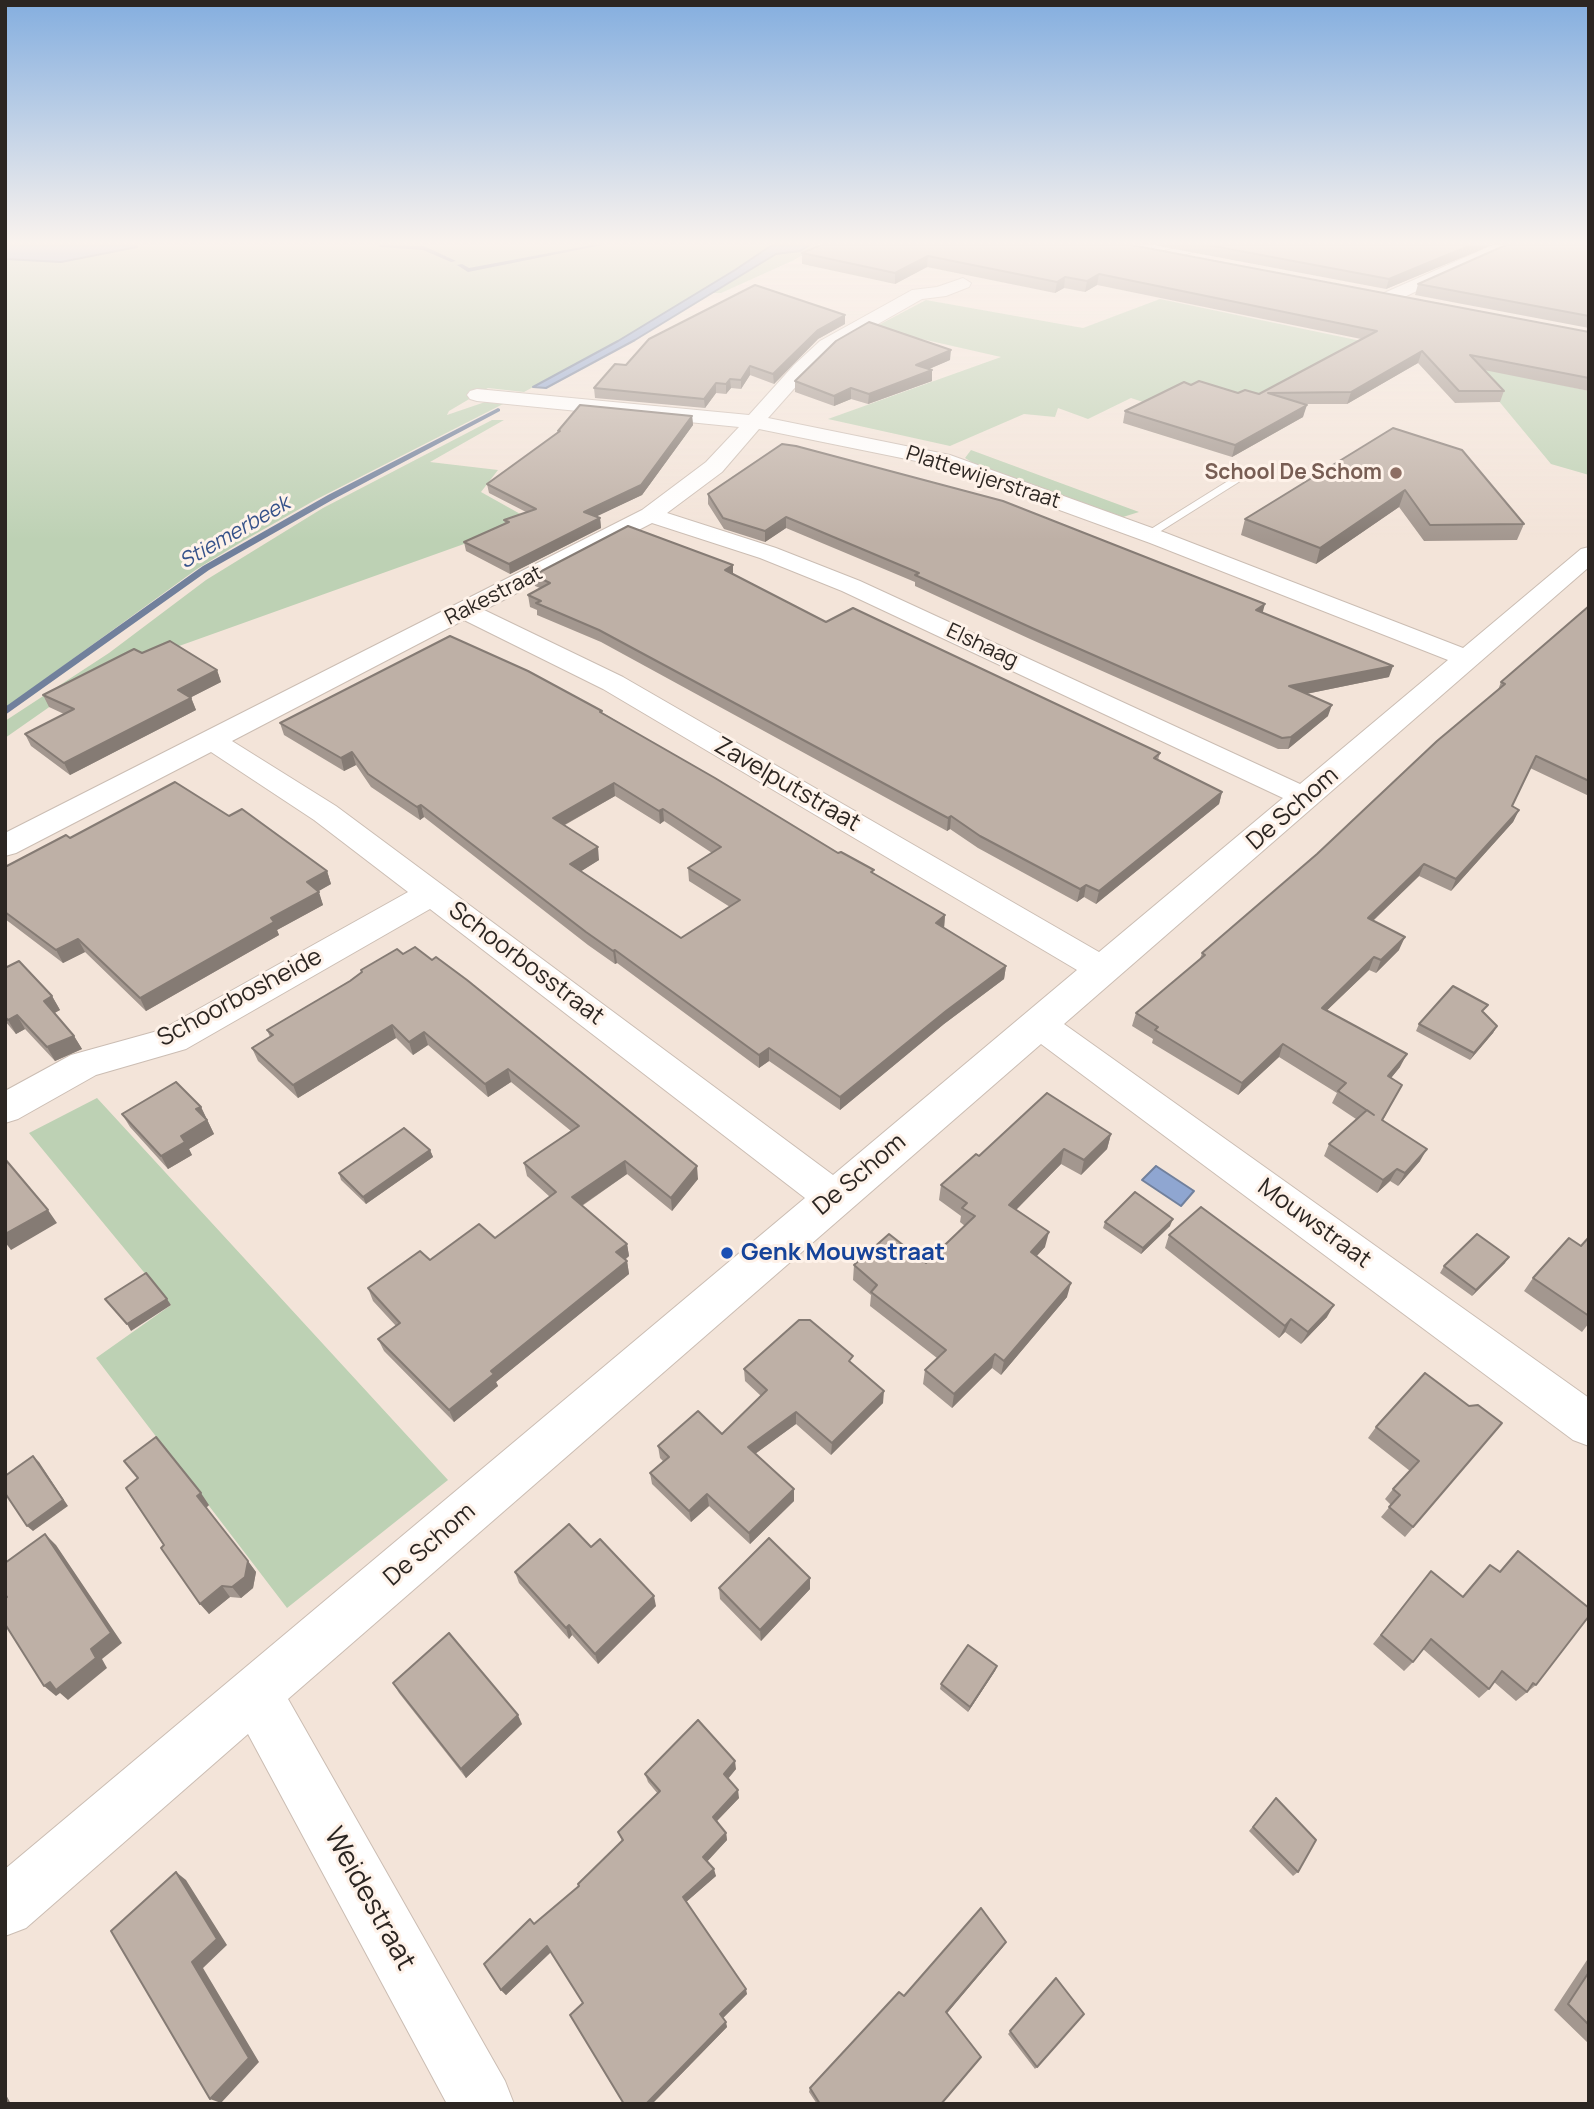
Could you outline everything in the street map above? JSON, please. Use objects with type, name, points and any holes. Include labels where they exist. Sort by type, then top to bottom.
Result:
[{"type":"street","name":"Rakestraat","points":[[5,846],[650,515],[714,467],[801,369],[830,343]]},
{"type":"street","name":"Plattewijerstraat","points":[[477,395],[755,422],[942,460],[1149,534],[1466,658]]},
{"type":"street","name":"Elshaag","points":[[650,515],[768,552],[851,586],[1306,798]]},
{"type":"street","name":"De Schom","points":[[5,1907],[1589,554]]},
{"type":"street","name":"Zavelputstraat","points":[[465,611],[613,683],[1103,970]]},
{"type":"street","name":"Schoorbosstraat","points":[[213,741],[325,813],[833,1197]]},
{"type":"street","name":"Schoorbosheide","points":[[5,1109],[84,1065],[173,1040],[432,893]]},
{"type":"street","name":"Mouwstraat","points":[[1039,1024],[1589,1425]]},
{"type":"street","name":"Weidestraat","points":[[256,1695],[482,2104]]},
{"type":"lane","points":[[1149,534],[1248,473]]},
{"type":"green space","points":[[5,343],[614,343],[524,392],[488,388],[449,411],[447,415],[488,401],[505,403],[317,499],[197,569],[5,708]]},
{"type":"green space","points":[[941,343],[1373,343],[1390,347],[1275,410],[1155,406],[1131,398],[1088,419],[1058,408],[1055,417],[1024,414],[950,446],[828,419],[1001,357]]},
{"type":"green space","points":[[1468,364],[1589,391],[1589,475],[1551,464]]},
{"type":"green space","points":[[492,420],[504,420],[430,462],[498,470],[481,492],[531,520],[140,660],[128,652],[5,738],[5,721],[109,653],[206,580],[323,508]]},
{"type":"green space","points":[[971,450],[1139,512],[1123,517],[976,465],[965,458]]},
{"type":"green space","points":[[97,1098],[448,1480],[287,1608],[96,1358],[171,1305],[29,1133]]},
{"type":"water","points":[[614,343],[629,343],[546,388],[533,387]]},
{"type":"water","points":[[1156,1166],[1194,1191],[1181,1206],[1142,1180]]},
{"type":"building","points":[[645,343],[804,343],[773,374],[750,366],[741,380],[730,379],[726,384],[716,383],[704,399],[594,388],[615,364],[626,365]]},
{"type":"building","points":[[834,343],[932,343],[951,350],[916,365],[932,370],[869,394],[851,388],[834,396],[795,381]]},
{"type":"building","points":[[1354,343],[1589,343],[1589,378],[1470,355],[1504,391],[1459,391],[1422,351],[1351,392],[1268,393],[1307,405],[1235,445],[1125,411],[1184,382],[1191,385],[1199,381],[1238,393],[1245,390],[1259,394]]},
{"type":"building","points":[[580,405],[692,416],[641,485],[584,512],[600,518],[509,564],[464,542],[509,522],[504,520],[536,509],[487,484],[560,431]]},
{"type":"building","points":[[1393,428],[1462,450],[1524,524],[1430,525],[1405,490],[1320,548],[1245,519]]},
{"type":"building","points":[[782,444],[1003,501],[1265,604],[1256,610],[1393,666],[1289,686],[1332,705],[1291,737],[1282,738],[915,575],[919,573],[786,517],[765,531],[723,518],[708,494]]},
{"type":"building","points":[[628,526],[733,565],[725,570],[826,622],[853,608],[1160,753],[1154,758],[1222,792],[1099,891],[1086,885],[1080,889],[980,836],[951,816],[948,818],[599,630],[536,603],[541,601],[528,595],[550,583],[534,575]]},
{"type":"building","points":[[1589,606],[1589,781],[1536,756],[1512,806],[1519,810],[1456,879],[1424,864],[1368,918],[1405,937],[1381,960],[1374,957],[1322,1008],[1407,1054],[1388,1076],[1402,1085],[1382,1120],[1427,1149],[1405,1173],[1397,1169],[1383,1180],[1329,1144],[1367,1110],[1338,1091],[1346,1083],[1283,1044],[1242,1083],[1155,1030],[1158,1027],[1136,1013],[1205,955],[1202,953],[1317,854],[1437,741],[1505,684],[1501,682]]},
{"type":"building","points":[[450,636],[528,671],[602,711],[600,712],[838,853],[841,852],[874,870],[871,872],[945,915],[936,923],[1006,966],[840,1097],[769,1048],[759,1055],[615,950],[586,932],[421,805],[417,807],[368,774],[352,752],[341,758],[280,723]],"holes":[[[614,783],[659,811],[663,809],[721,847],[688,868],[740,900],[681,938],[570,864],[598,847],[553,818]]]},
{"type":"building","points":[[170,641],[217,670],[178,690],[191,698],[64,763],[25,734],[74,709],[43,695],[134,649],[142,653]]},
{"type":"building","points":[[175,782],[229,816],[242,809],[327,871],[307,882],[319,892],[271,918],[274,922],[140,998],[78,939],[56,950],[5,912],[5,867],[66,835],[70,838]]},
{"type":"building","points":[[415,947],[432,960],[436,957],[467,980],[697,1166],[671,1198],[625,1161],[572,1197],[627,1244],[616,1252],[627,1261],[491,1371],[494,1374],[449,1410],[378,1339],[400,1323],[368,1288],[420,1251],[430,1260],[479,1224],[495,1238],[556,1192],[524,1163],[579,1126],[508,1069],[485,1084],[424,1032],[409,1042],[392,1025],[293,1085],[252,1048],[273,1035],[267,1030],[350,981],[362,972],[361,970],[397,949],[403,954]]},
{"type":"building","points":[[19,961],[52,996],[44,1001],[74,1036],[47,1047],[17,1015],[8,1020],[5,1017],[5,968]]},
{"type":"building","points":[[1453,986],[1488,1005],[1482,1011],[1497,1026],[1474,1053],[1419,1024]]},
{"type":"building","points":[[176,1082],[201,1107],[196,1109],[207,1120],[181,1136],[185,1142],[161,1156],[122,1114]]},
{"type":"building","points":[[1047,1093],[1111,1134],[1084,1160],[1064,1149],[1009,1205],[1049,1232],[1031,1252],[1071,1283],[1004,1361],[995,1354],[954,1394],[925,1370],[946,1350],[871,1292],[877,1285],[854,1265],[889,1234],[926,1263],[975,1216],[962,1208],[967,1203],[941,1185],[976,1154],[979,1156]]},
{"type":"building","points":[[404,1128],[430,1150],[363,1197],[339,1173]]},
{"type":"building","points":[[5,1159],[48,1210],[5,1234]]},
{"type":"building","points":[[1135,1192],[1173,1219],[1143,1248],[1105,1222]]},
{"type":"building","points":[[1201,1207],[1334,1305],[1308,1332],[1291,1319],[1285,1326],[1169,1235]]},
{"type":"building","points":[[1477,1234],[1509,1257],[1476,1290],[1444,1266]]},
{"type":"building","points":[[1589,1237],[1589,1316],[1533,1278],[1569,1238],[1581,1246]]},
{"type":"building","points":[[146,1273],[167,1299],[127,1324],[105,1299]]},
{"type":"building","points":[[799,1320],[810,1320],[853,1356],[849,1361],[884,1391],[832,1443],[796,1412],[748,1447],[794,1489],[749,1533],[707,1494],[689,1511],[650,1473],[669,1457],[658,1446],[698,1411],[722,1434],[767,1390],[744,1369]]},
{"type":"building","points":[[1425,1373],[1469,1406],[1478,1405],[1502,1423],[1413,1527],[1389,1507],[1400,1495],[1393,1489],[1419,1461],[1376,1427]]},
{"type":"building","points":[[156,1437],[201,1493],[197,1496],[248,1561],[245,1577],[232,1587],[222,1586],[200,1604],[161,1548],[164,1545],[126,1488],[138,1478],[124,1461]]},
{"type":"building","points":[[33,1456],[63,1500],[27,1526],[5,1493],[5,1476]]},
{"type":"building","points":[[569,1524],[591,1547],[600,1539],[654,1596],[595,1654],[569,1625],[566,1628],[515,1572]]},
{"type":"building","points":[[45,1534],[111,1633],[91,1649],[96,1658],[56,1690],[50,1682],[44,1686],[5,1624],[5,1563]]},
{"type":"building","points":[[769,1538],[810,1578],[760,1630],[719,1588]]},
{"type":"building","points":[[1518,1551],[1589,1608],[1589,1616],[1536,1685],[1533,1683],[1527,1692],[1502,1671],[1489,1689],[1431,1639],[1413,1662],[1381,1635],[1431,1571],[1463,1597],[1490,1565],[1500,1572]]},
{"type":"building","points":[[449,1633],[518,1715],[461,1769],[393,1683]]},
{"type":"building","points":[[968,1645],[997,1666],[970,1707],[941,1684]]},
{"type":"building","points":[[698,1720],[735,1761],[724,1774],[738,1790],[713,1817],[726,1833],[703,1857],[714,1869],[683,1897],[746,1989],[720,2014],[726,2022],[646,2104],[624,2104],[570,2015],[583,2003],[547,1946],[501,1990],[484,1964],[530,1919],[534,1924],[579,1886],[578,1884],[623,1840],[618,1832],[660,1791],[645,1774]]},
{"type":"building","points":[[1276,1798],[1316,1840],[1298,1872],[1253,1827]]},
{"type":"building","points":[[176,1872],[217,1939],[192,1962],[249,2058],[210,2099],[111,1931]]},
{"type":"building","points":[[981,1908],[1006,1942],[946,2012],[981,2057],[941,2104],[820,2104],[810,2088],[899,1992],[904,1996]]},
{"type":"building","points":[[1589,1972],[1589,2025],[1568,2004]]},
{"type":"building","points":[[1056,1978],[1084,2014],[1037,2067],[1010,2031]]},
{"type":"waterway","name":"Stiemerbeek","points":[[5,712],[206,568],[331,497],[498,410]]},
{"type":"place","name":"School De Schom","points":[[1396,473]]},
{"type":"place","name":"Genk Mouwstraat","points":[[727,1253]]}]
